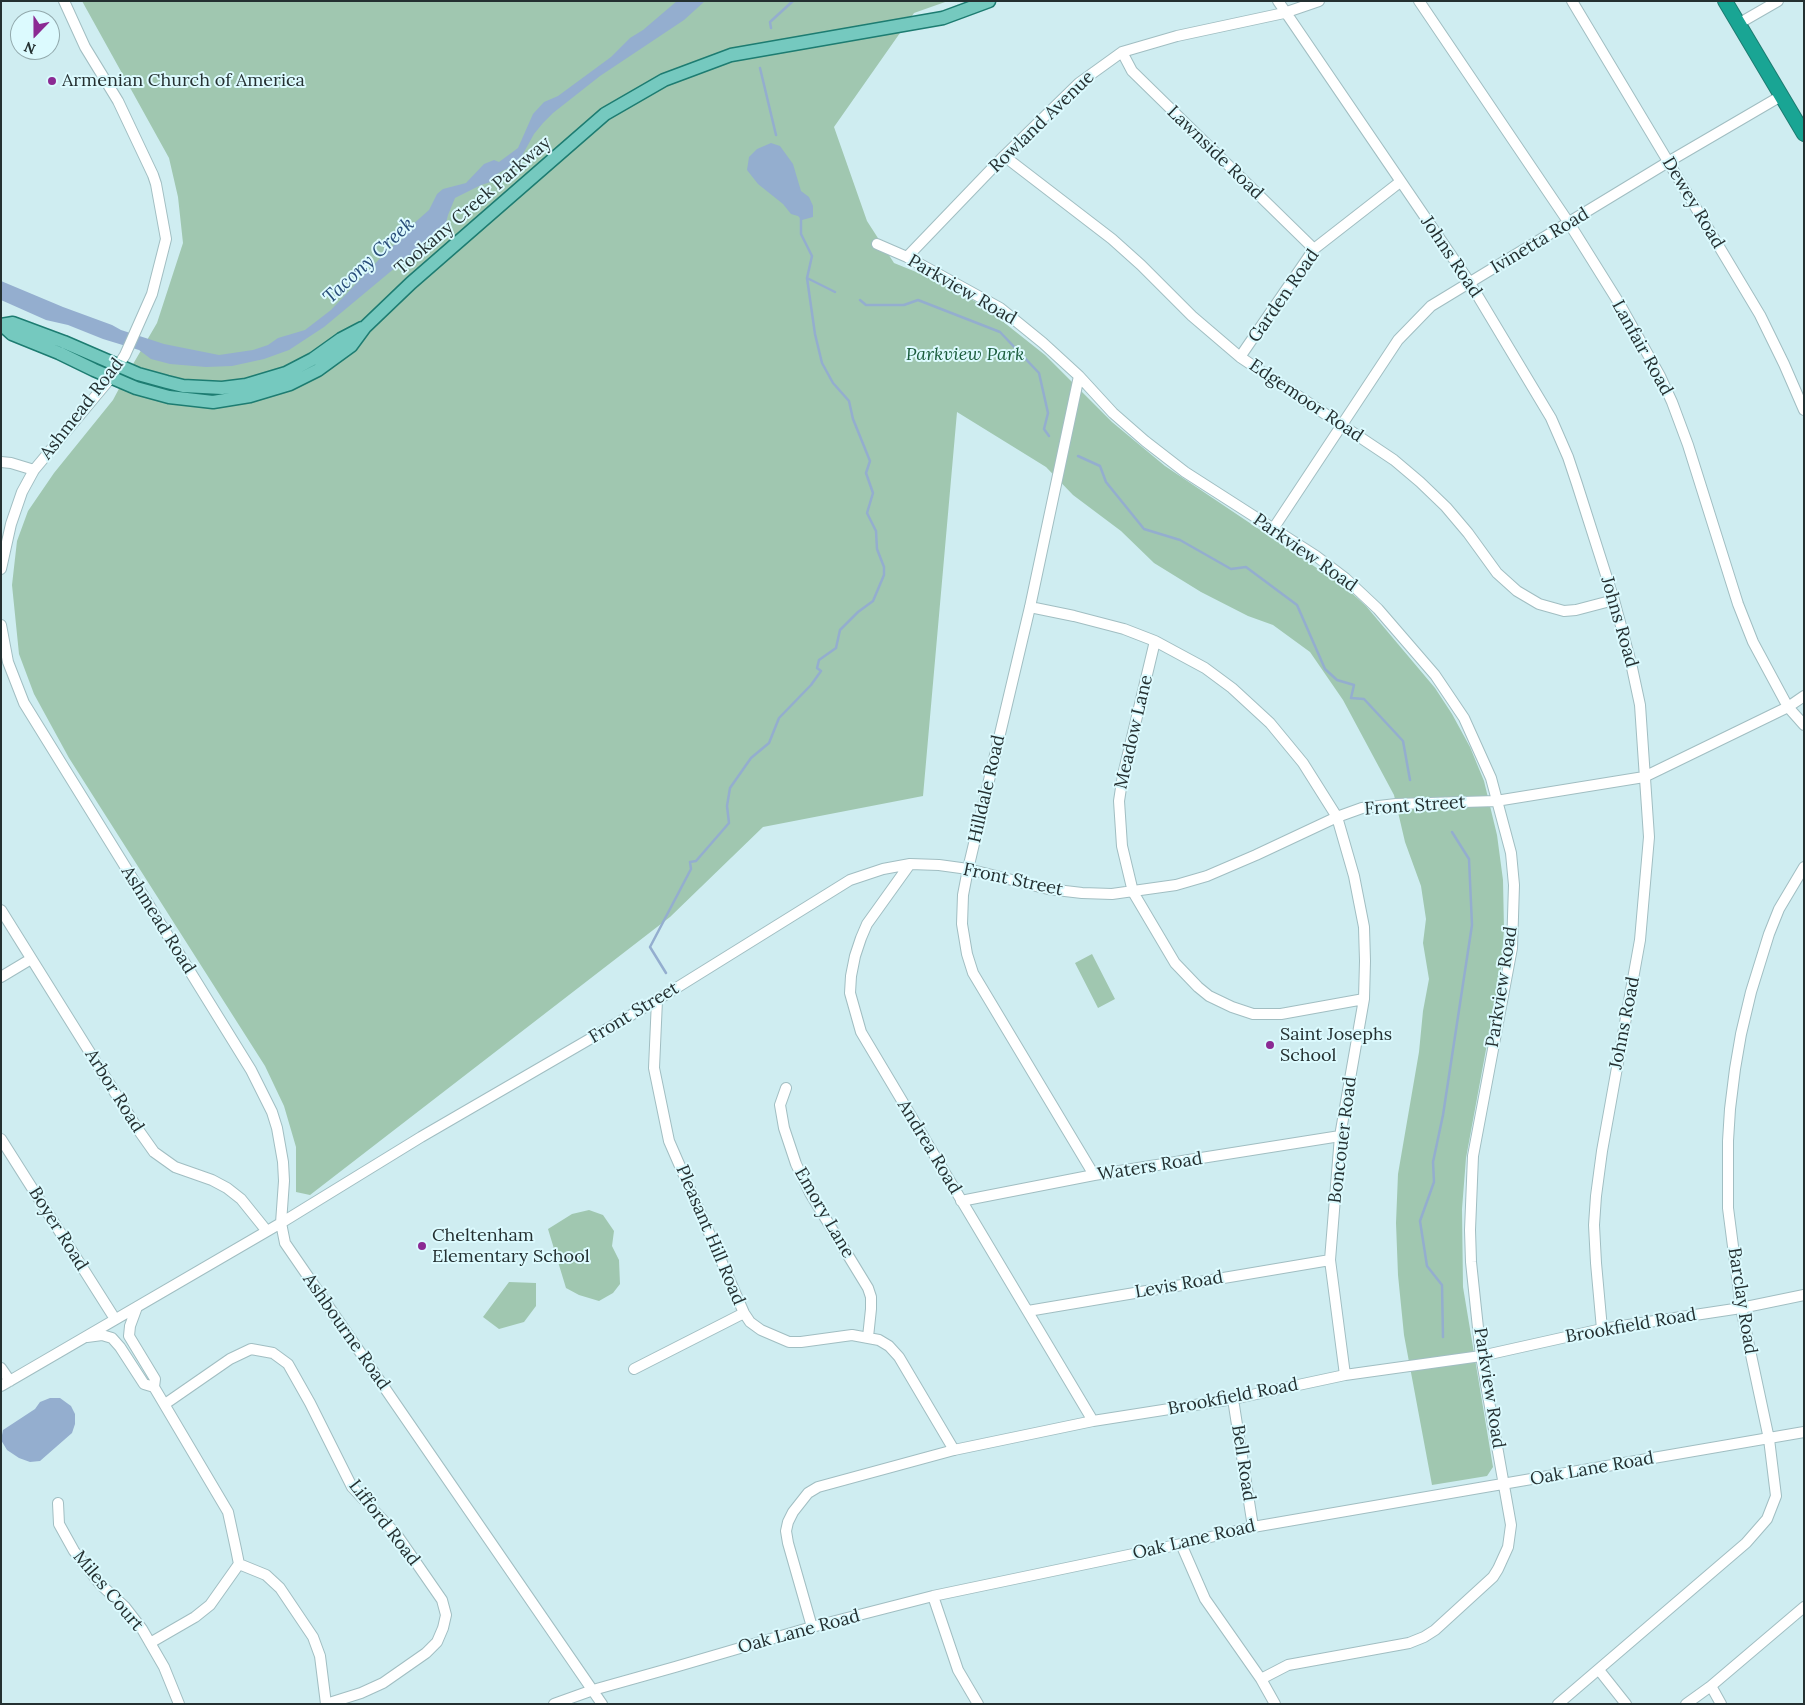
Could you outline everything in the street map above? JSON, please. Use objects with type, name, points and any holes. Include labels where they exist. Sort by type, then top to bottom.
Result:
[{"type":"highway","points":[[1725,1],[1804,134]]},
{"type":"main road","name":"Tookany Creek Parkway","points":[[2,325],[12,334],[136,388],[169,397],[213,402],[250,396],[290,384],[318,370],[352,346],[365,327],[411,283],[605,114],[664,80],[730,55],[943,18],[989,1]]},
{"type":"main road","name":"Tookany Creek Parkway","points":[[2,325],[13,324],[122,360],[138,374],[183,386],[222,388],[246,384],[286,373],[313,359],[342,338],[365,327]]},
{"type":"street","name":"Ashmead Road","points":[[1,569],[11,524],[22,492],[34,470],[111,377],[122,360],[152,294],[166,240],[156,184],[118,101],[85,47],[64,1]]},
{"type":"street","name":"Johns Road","points":[[1278,1],[1284,13],[1470,283],[1550,418],[1568,457],[1577,484],[1614,600],[1631,663],[1640,705],[1649,838],[1640,940],[1602,1151],[1596,1196],[1594,1225],[1602,1329]]},
{"type":"street","name":"Rowland Avenue","points":[[908,257],[1004,156],[1079,82],[1122,52],[1177,36],[1284,13],[1319,1]]},
{"type":"street","name":"Lanfair Road","points":[[1419,1],[1569,223],[1660,376],[1688,445],[1741,611],[1753,642],[1788,707],[1804,725]]},
{"type":"street","name":"Dewey Road","points":[[1572,1],[1760,315],[1804,410]]},
{"type":"street","points":[[1738,24],[1778,1]]},
{"type":"street","name":"Lawnside Road","points":[[1122,52],[1132,71],[1314,249]]},
{"type":"street","name":"Ivinetta Road","points":[[1273,529],[1398,340],[1431,306],[1668,162],[1781,96]]},
{"type":"street","name":"Edgemoor Road","points":[[1004,156],[1112,239],[1141,264],[1192,316],[1240,358],[1394,460],[1420,482],[1468,533],[1497,573],[1517,591],[1539,604],[1564,610],[1576,610],[1614,600]]},
{"type":"street","name":"Garden Road","points":[[1240,358],[1314,249],[1400,182]]},
{"type":"street","name":"Parkview Road","points":[[877,244],[908,257],[1000,308],[1023,325],[1079,376],[1113,412],[1185,472],[1316,556],[1345,578],[1378,609],[1435,675],[1464,718],[1491,778],[1510,853],[1514,885],[1512,948],[1473,1156],[1470,1193],[1471,1262],[1481,1356],[1511,1525],[1508,1547],[1493,1577],[1435,1630],[1424,1637],[1409,1643],[1288,1664],[1260,1679]]},
{"type":"street","name":"Hilldale Road","points":[[1079,376],[1030,608],[968,870],[963,895],[962,924],[967,954],[973,972],[1094,1175]]},
{"type":"street","points":[[1,462],[34,470]]},
{"type":"street","name":"Boncouer Road","points":[[1030,608],[1074,616],[1124,629],[1156,641],[1205,668],[1253,706],[1275,729],[1303,763],[1338,817],[1354,876],[1364,927],[1364,999],[1340,1136],[1330,1260],[1344,1375]]},
{"type":"street","name":"Ashmead Road","points":[[1,625],[8,662],[24,703],[264,1094],[277,1128],[283,1162],[284,1181],[281,1223]]},
{"type":"street","name":"Meadow Lane","points":[[1156,641],[1123,775],[1119,801],[1122,846],[1133,892],[1174,963],[1203,992],[1232,1007],[1253,1014],[1281,1014],[1364,999]]},
{"type":"street","name":"Front Street","points":[[281,1223],[421,1137],[657,1000],[850,880],[883,869],[910,864],[938,865],[968,870],[1048,889],[1112,894],[1176,886],[1207,876],[1362,808],[1396,804],[1496,801],[1644,777],[1788,707],[1804,696]]},
{"type":"street","name":"Andrea Road","points":[[910,864],[876,910],[860,938],[851,976],[850,993],[861,1032],[1093,1421]]},
{"type":"street","name":"Barclay Road","points":[[1558,1704],[1746,1543],[1767,1520],[1776,1496],[1769,1439],[1741,1308],[1728,1208],[1728,1141],[1735,1069],[1749,1000],[1779,908],[1804,867]]},
{"type":"street","name":"Arbor Road","points":[[1,910],[137,1128],[154,1152],[175,1167],[212,1180],[227,1188],[241,1200],[266,1230]]},
{"type":"street","points":[[1,977],[31,959]]},
{"type":"street","name":"Pleasant Hill Road","points":[[657,1000],[654,1068],[669,1141],[736,1299],[744,1313],[750,1322],[761,1330],[789,1342],[852,1335],[879,1340],[889,1346],[899,1357],[954,1450]]},
{"type":"street","name":"Emory Lane","points":[[786,1088],[780,1104],[784,1128],[796,1164],[810,1193],[868,1288],[871,1309],[868,1337]]},
{"type":"street","name":"Waters Road","points":[[961,1201],[1094,1175],[1340,1136]]},
{"type":"street","name":"Boyer Road","points":[[1,1139],[115,1319]]},
{"type":"street","points":[[1,1368],[5,1384],[266,1230],[281,1223]]},
{"type":"street","name":"Ashbourne Road","points":[[281,1223],[285,1242],[295,1259],[602,1704]]},
{"type":"street","name":"Levis Road","points":[[1028,1310],[1330,1260]]},
{"type":"street","name":"Brookfield Road","points":[[812,1627],[786,1531],[788,1522],[800,1502],[808,1493],[818,1487],[954,1450],[1093,1421],[1233,1399],[1344,1375],[1481,1356],[1602,1329],[1741,1308],[1804,1295]]},
{"type":"street","points":[[137,1307],[130,1326],[129,1336],[155,1379],[154,1387],[228,1512],[239,1564],[210,1605],[150,1643]]},
{"type":"street","points":[[634,1369],[730,1322],[744,1313]]},
{"type":"street","points":[[83,1337],[102,1335],[112,1338],[144,1384],[154,1387]]},
{"type":"street","name":"Lifford Road","points":[[165,1404],[230,1359],[251,1349],[273,1353],[288,1364],[310,1403],[352,1487],[397,1535],[442,1600],[446,1615],[443,1628],[437,1642],[426,1653],[361,1694],[326,1704]]},
{"type":"street","name":"Bell Road","points":[[1233,1399],[1253,1527]]},
{"type":"street","name":"Oak Lane Road","points":[[593,1690],[675,1668],[812,1627],[933,1596],[1253,1527],[1804,1432]]},
{"type":"street","name":"Miles Court","points":[[58,1502],[59,1524],[74,1551],[100,1584],[125,1607],[142,1629],[164,1667],[179,1704]]},
{"type":"street","points":[[1181,1544],[1205,1599],[1275,1704]]},
{"type":"street","points":[[239,1564],[266,1574],[280,1588],[313,1637],[320,1656],[326,1704]]},
{"type":"street","points":[[933,1596],[958,1670],[978,1704]]},
{"type":"street","points":[[1686,1704],[1711,1686],[1804,1607]]},
{"type":"street","points":[[1599,1670],[1626,1704]]},
{"type":"street","points":[[1711,1686],[1721,1704]]},
{"type":"street","points":[[554,1704],[593,1690]]},
{"type":"green space","name":"Parkview Park","points":[[82,1],[948,1],[914,13],[834,127],[867,221],[894,263],[931,278],[982,305],[1045,355],[1112,422],[1165,466],[1345,587],[1366,606],[1435,688],[1470,747],[1484,781],[1497,835],[1503,880],[1504,930],[1501,968],[1466,1158],[1462,1209],[1463,1287],[1493,1467],[1487,1476],[1432,1485],[1404,1335],[1398,1275],[1396,1223],[1398,1174],[1419,1052],[1423,1011],[1429,979],[1423,943],[1426,919],[1421,886],[1405,842],[1394,795],[1343,700],[1310,652],[1273,625],[1248,616],[1201,592],[1154,563],[1121,531],[1073,495],[1046,467],[957,412],[923,796],[763,827],[670,917],[310,1195],[296,1192],[296,1147],[284,1106],[265,1066],[69,758],[34,694],[19,654],[12,585],[17,541],[28,511],[54,473],[113,400],[157,323],[183,243],[178,197],[169,158]]},
{"type":"green space","points":[[1092,954],[1115,999],[1098,1008],[1075,963]]},
{"type":"green space","points":[[589,1210],[603,1215],[614,1231],[612,1246],[619,1260],[620,1284],[613,1293],[599,1301],[579,1295],[566,1288],[548,1229],[572,1214]]},
{"type":"green space","points":[[509,1282],[536,1283],[536,1306],[524,1322],[499,1329],[483,1317]]},
{"type":"water","points":[[677,1],[705,1],[684,20],[600,76],[553,113],[534,134],[518,163],[497,174],[494,181],[481,185],[455,198],[445,227],[324,327],[289,350],[264,359],[232,366],[206,367],[170,364],[151,359],[139,350],[103,339],[68,325],[46,320],[1,300],[1,281],[121,330],[164,344],[219,355],[253,350],[268,345],[278,338],[305,330],[331,310],[389,249],[402,239],[411,226],[429,210],[437,194],[443,189],[466,183],[484,164],[494,160],[499,162],[518,148],[533,114],[544,102],[558,96],[611,57],[630,38],[643,30]]},
{"type":"water","points":[[771,143],[780,146],[793,164],[801,191],[809,197],[813,206],[813,217],[802,220],[798,216],[791,214],[783,204],[758,184],[747,170],[749,157],[757,149]]},
{"type":"water","points":[[50,1398],[60,1398],[71,1406],[75,1414],[75,1424],[72,1433],[40,1461],[30,1462],[19,1458],[7,1450],[1,1440],[3,1430],[35,1409],[40,1402]]},
{"type":"waterway","points":[[771,28],[770,22],[793,1]]},
{"type":"waterway","points":[[760,68],[776,135]]},
{"type":"waterway","points":[[801,217],[801,234],[812,256],[807,278],[835,292]]},
{"type":"waterway","points":[[666,973],[650,947],[691,869],[690,862],[696,861],[729,823],[727,806],[730,788],[751,758],[769,743],[779,718],[811,685],[821,671],[817,668],[819,660],[836,648],[840,630],[858,612],[873,601],[884,575],[884,567],[877,549],[876,531],[867,513],[873,493],[866,473],[870,461],[853,419],[849,401],[833,383],[822,363],[815,334],[807,278]]},
{"type":"waterway","points":[[860,300],[866,305],[904,305],[918,300],[1000,332],[1039,373],[1048,413],[1044,429],[1049,436]]},
{"type":"waterway","points":[[1078,456],[1100,466],[1106,482],[1144,529],[1180,540],[1231,569],[1246,567],[1297,605],[1325,669],[1337,680],[1354,685],[1351,698],[1364,699],[1403,741],[1410,780]]},
{"type":"waterway","points":[[1443,1337],[1442,1285],[1427,1266],[1420,1221],[1434,1182],[1433,1162],[1443,1115],[1472,925],[1469,859],[1452,832]]},
{"type":"place","name":"Armenian Church of America","points":[[52,81]]},
{"type":"place","name":"Saint Josephs School","points":[[1270,1045]]},
{"type":"place","name":"Cheltenham Elementary School","points":[[422,1246]]},
{"type":"water label","name":"Tacony Creek","points":[[369,261]]}]
